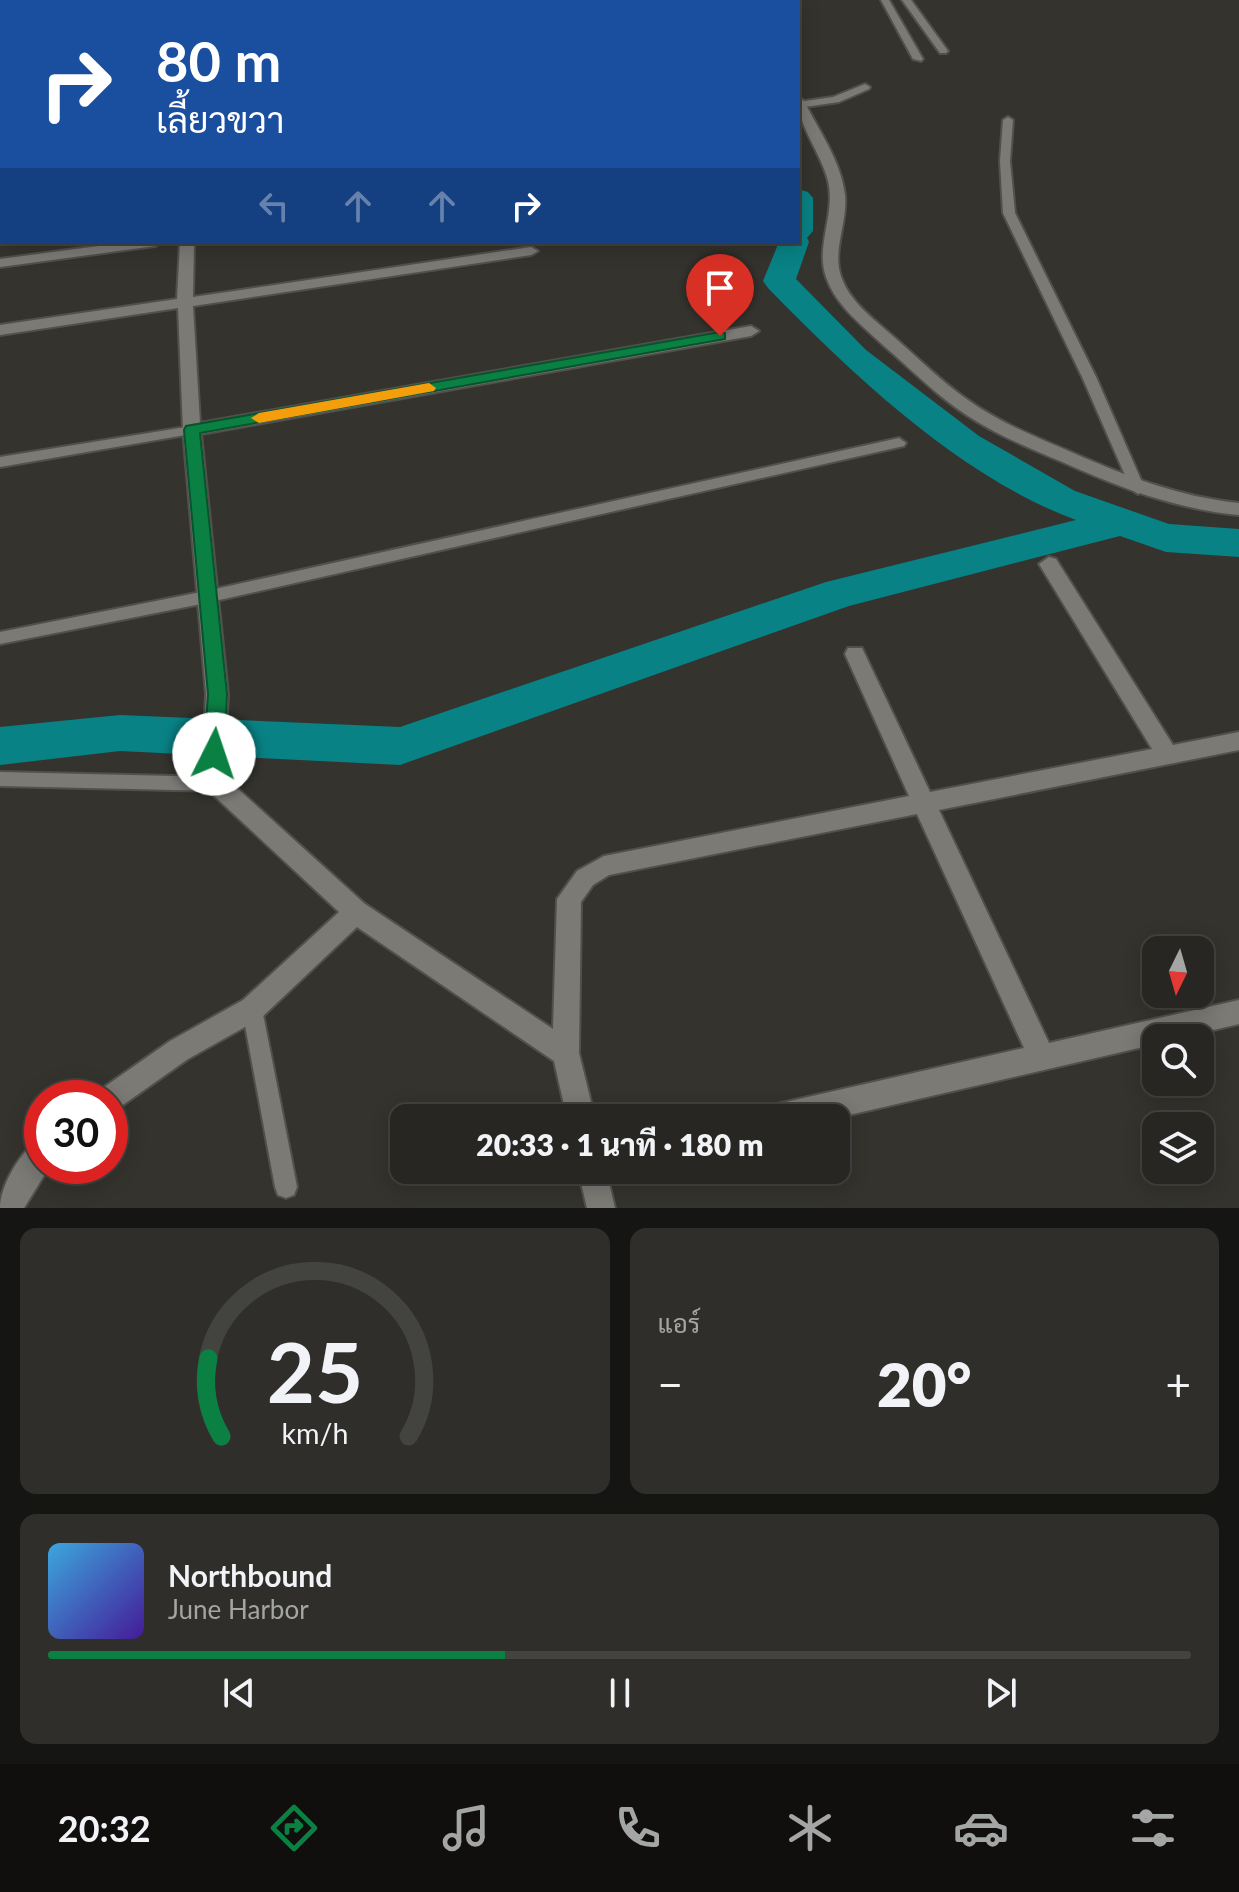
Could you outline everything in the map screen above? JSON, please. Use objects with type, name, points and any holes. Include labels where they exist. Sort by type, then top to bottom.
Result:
[{"type":"street","points":[[800,105],[833,171],[838,194],[839,218],[830,265],[834,281],[871,325],[939,387],[975,413],[1138,489],[1190,504],[1239,509]]},
{"type":"street","points":[[187,244],[185,301],[192,430],[217,694],[214,754],[217,784],[356,912],[566,1053]]},
{"type":"street","points":[[0,330],[531,251]]},
{"type":"street","points":[[192,430],[751,331]]},
{"type":"street","points":[[1049,564],[1168,756]]},
{"type":"street","points":[[855,654],[1042,1058]]},
{"type":"street","points":[[578,1104],[566,1053],[569,899],[585,878],[604,866],[1239,741]]},
{"type":"street","points":[[128,1087],[179,1050],[252,1009],[356,912]]},
{"type":"street","points":[[839,1104],[1239,1012]]},
{"type":"street","points":[[10,1208],[24,1181]]},
{"type":"street","points":[[595,1184],[601,1208]]},
{"type":"lane","points":[[885,0],[918,59]]},
{"type":"lane","points":[[906,0],[943,51]]},
{"type":"lane","points":[[800,103],[835,100],[865,87]]},
{"type":"lane","points":[[1008,120],[1005,161],[1009,213],[1090,379],[1138,489]]},
{"type":"lane","points":[[0,263],[140,244]]},
{"type":"lane","points":[[0,462],[192,430]]},
{"type":"lane","points":[[0,638],[206,597],[899,443]]},
{"type":"lane","points":[[0,779],[217,784]]},
{"type":"lane","points":[[252,1009],[286,1187]]},
{"type":"waterway","points":[[793,244],[779,281],[854,357],[966,444],[1061,500],[1122,522]]},
{"type":"waterway","points":[[0,746],[120,733],[400,746],[841,593],[1122,522]]},
{"type":"waterway","points":[[1122,522],[1166,538],[1239,543]]},
{"type":"slow traffic","points":[[259,418],[429,388]]},
{"type":"route","points":[[214,754],[217,694],[192,430],[720,336]]}]
